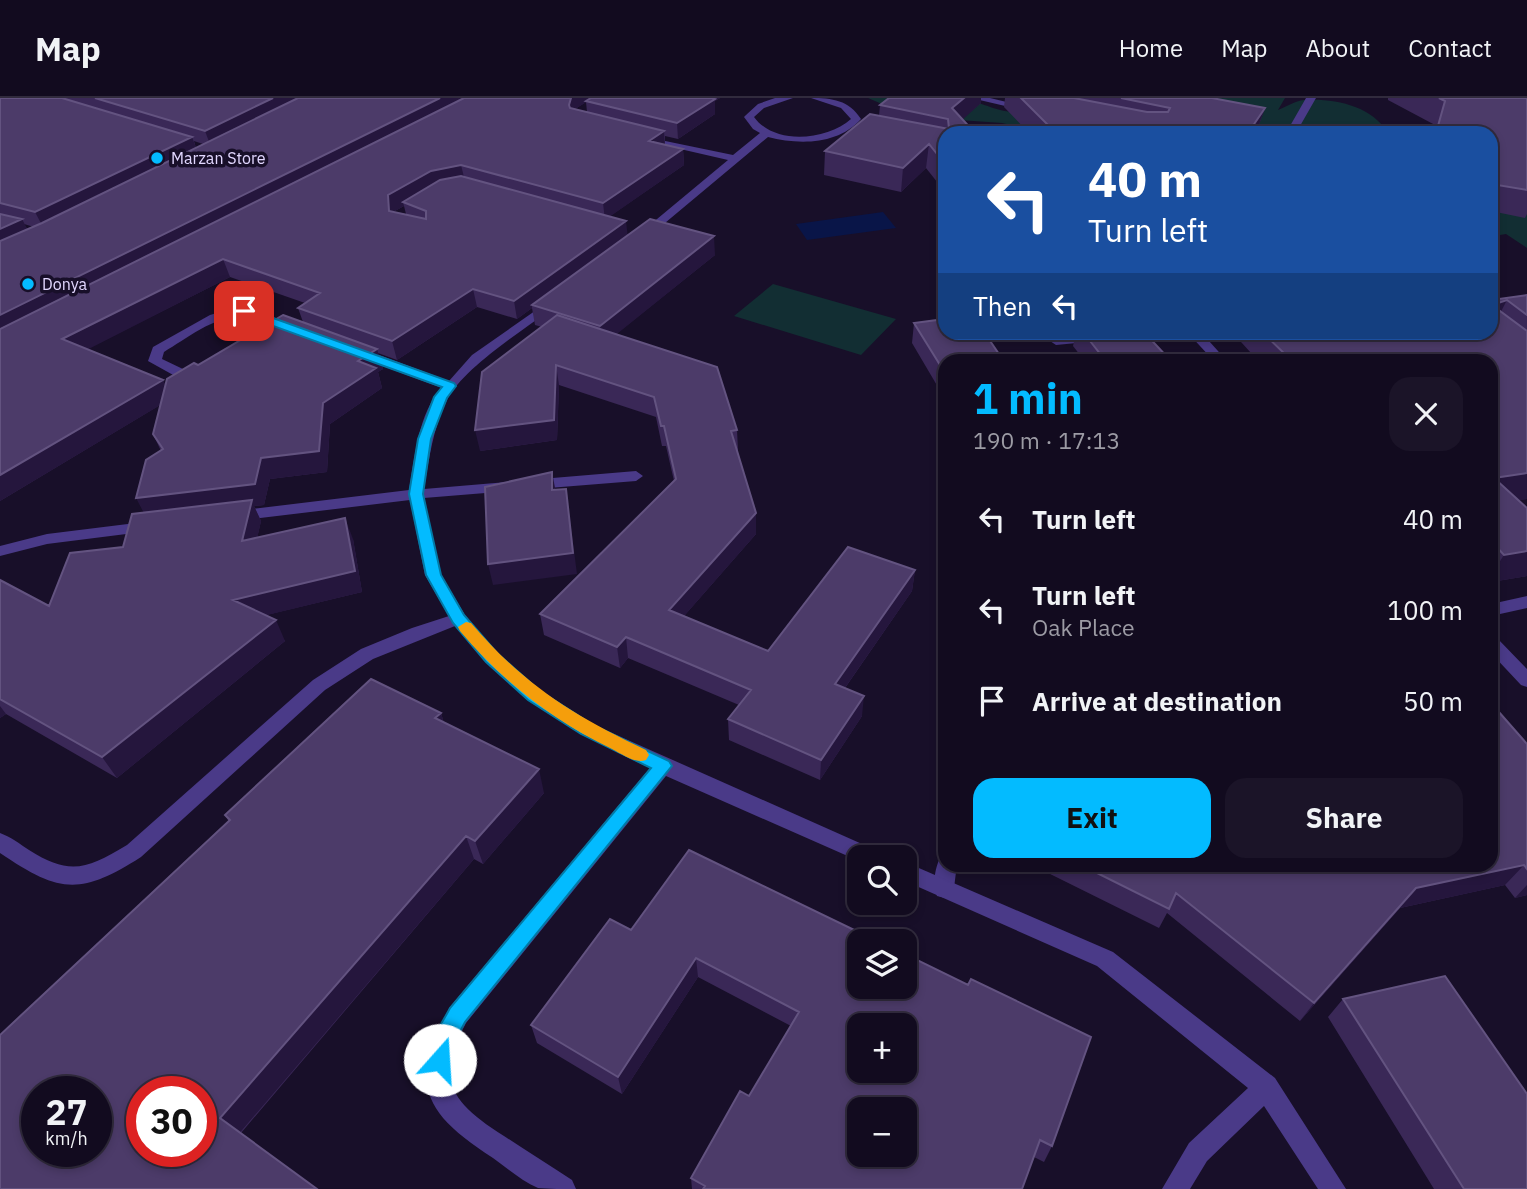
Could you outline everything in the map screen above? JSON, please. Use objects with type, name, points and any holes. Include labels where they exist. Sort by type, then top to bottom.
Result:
[{"type":"street","points":[[788,98],[770,101],[755,108],[748,117],[752,126],[787,138],[811,139],[834,135],[850,128],[856,119],[852,110],[836,102],[816,98]]},
{"type":"street","points":[[976,98],[1040,110]]},
{"type":"street","points":[[1295,126],[1311,98]]},
{"type":"street","points":[[850,128],[862,131]]},
{"type":"street","points":[[635,237],[766,133]]},
{"type":"street","points":[[635,135],[736,159]]},
{"type":"street","points":[[564,294],[477,358],[441,397],[425,439],[416,494],[433,575],[459,619],[491,657],[534,695],[587,730],[847,847]]},
{"type":"street","points":[[180,373],[155,361],[158,350],[223,314],[252,313],[314,336]]},
{"type":"street","points":[[1056,341],[1066,340]]},
{"type":"street","points":[[1201,340],[1214,354]]},
{"type":"street","points":[[339,345],[450,386]]},
{"type":"street","points":[[225,517],[416,494],[636,477]]},
{"type":"street","points":[[0,551],[47,539],[170,524]]},
{"type":"street","points":[[1498,608],[1527,602]]},
{"type":"street","points":[[0,842],[44,871],[62,878],[86,876],[112,866],[134,851],[319,685],[367,654],[418,632],[459,619]]},
{"type":"street","points":[[1498,650],[1527,680]]},
{"type":"street","points":[[563,1189],[467,1127],[446,1105],[438,1076],[442,1045],[458,1015],[663,766]]},
{"type":"street","points":[[945,889],[946,872]]},
{"type":"street","points":[[917,876],[1105,959],[1266,1087],[1333,1189]]},
{"type":"street","points":[[1175,1189],[1198,1152],[1266,1087]]},
{"type":"green space","points":[[868,98],[969,101],[1003,111],[1017,112],[1028,126],[959,120],[882,104]]},
{"type":"green space","points":[[1094,98],[1285,98],[1278,110],[1301,101],[1340,102],[1363,110],[1383,126],[1072,126]]},
{"type":"green space","points":[[1527,209],[1527,248],[1506,234],[1498,235],[1498,212],[1525,216]]},
{"type":"green space","points":[[773,284],[896,319],[861,355],[734,316]]},
{"type":"shaded area","points":[[883,212],[896,228],[807,240],[796,224]]},
{"type":"building","points":[[0,98],[62,98],[192,137],[35,212],[0,203]]},
{"type":"building","points":[[95,98],[273,98],[205,131]]},
{"type":"building","points":[[298,98],[440,98],[0,315],[0,241]]},
{"type":"building","points":[[464,98],[571,98],[570,108],[664,131],[649,141],[683,149],[603,203],[461,165],[431,171],[388,195],[389,211],[426,219],[426,211],[403,202],[440,180],[461,176],[626,221],[514,301],[473,289],[392,341],[298,308],[320,293],[223,259],[62,339],[163,380],[0,475],[0,329]]},
{"type":"building","points":[[591,98],[715,99],[677,123],[586,101]]},
{"type":"building","points":[[889,98],[964,98],[952,108],[969,126],[949,126],[948,119],[880,105]]},
{"type":"building","points":[[1021,98],[1074,98],[1147,112],[1168,112],[1170,108],[1121,98],[1212,98],[1265,108],[1253,126],[1049,126]]},
{"type":"building","points":[[1439,98],[1527,98],[1527,190],[1498,185],[1498,126],[1438,126],[1445,101]]},
{"type":"building","points":[[870,114],[938,127],[938,155],[929,144],[903,168],[825,151]]},
{"type":"building","points":[[0,214],[22,219],[0,229]]},
{"type":"building","points":[[650,219],[714,236],[600,326],[532,305]]},
{"type":"building","points":[[1527,295],[1527,315],[1507,300],[1498,303],[1498,299]]},
{"type":"building","points":[[1498,309],[1527,331],[1527,473],[1498,477],[1498,354],[1285,354],[1270,340],[1498,340]]},
{"type":"building","points":[[283,315],[377,349],[358,361],[376,368],[323,403],[319,451],[261,458],[255,484],[136,498],[146,460],[163,449],[153,434],[167,379],[194,363],[198,365]]},
{"type":"building","points":[[557,315],[717,367],[737,430],[731,431],[756,513],[669,610],[768,651],[848,547],[915,570],[835,684],[864,696],[821,760],[728,719],[751,690],[626,637],[617,647],[540,614],[676,479],[664,426],[661,426],[654,397],[556,365],[554,420],[475,430],[482,372]]},
{"type":"building","points":[[938,320],[938,340],[989,340],[999,354],[938,354],[938,362],[914,323]]},
{"type":"building","points":[[1089,340],[1151,340],[1164,354],[1100,354]]},
{"type":"building","points":[[552,472],[552,490],[566,489],[573,553],[488,564],[485,487]]},
{"type":"building","points":[[1498,482],[1527,508],[1527,551],[1504,555],[1498,549]]},
{"type":"building","points":[[252,500],[242,541],[345,518],[355,571],[233,600],[276,620],[102,757],[0,699],[0,580],[49,606],[70,553],[123,547],[132,514]]},
{"type":"building","points":[[371,679],[441,713],[435,718],[539,769],[475,841],[466,836],[220,1118],[317,1189],[0,1189],[0,1035],[230,820],[225,815]]},
{"type":"building","points":[[1498,711],[1527,744],[1527,869],[1524,865],[1498,871]]},
{"type":"building","points":[[689,850],[852,929],[847,929],[847,999],[917,999],[917,960],[968,985],[971,979],[1091,1037],[1052,1146],[1040,1140],[1022,1189],[703,1189],[705,1186],[691,1178],[740,1091],[749,1096],[799,1012],[696,958],[618,1077],[531,1025],[610,919],[631,930]]},
{"type":"building","points":[[1095,872],[1491,872],[1416,888],[1314,1003],[1176,893],[1169,909]]},
{"type":"building","points":[[1445,976],[1527,1094],[1527,1189],[1464,1189],[1343,999]]},
{"type":"slow traffic","points":[[466,627],[491,657],[534,695],[587,730],[640,755]]},
{"type":"place","name":"Marzan Store","points":[[157,158]]},
{"type":"place","name":"Donya","points":[[28,284]]},
{"type":"route","points":[[244,311],[450,386],[441,397],[425,439],[416,494],[433,575],[459,619],[491,657],[534,695],[587,730],[663,766],[458,1015],[442,1045],[440,1060]]}]
